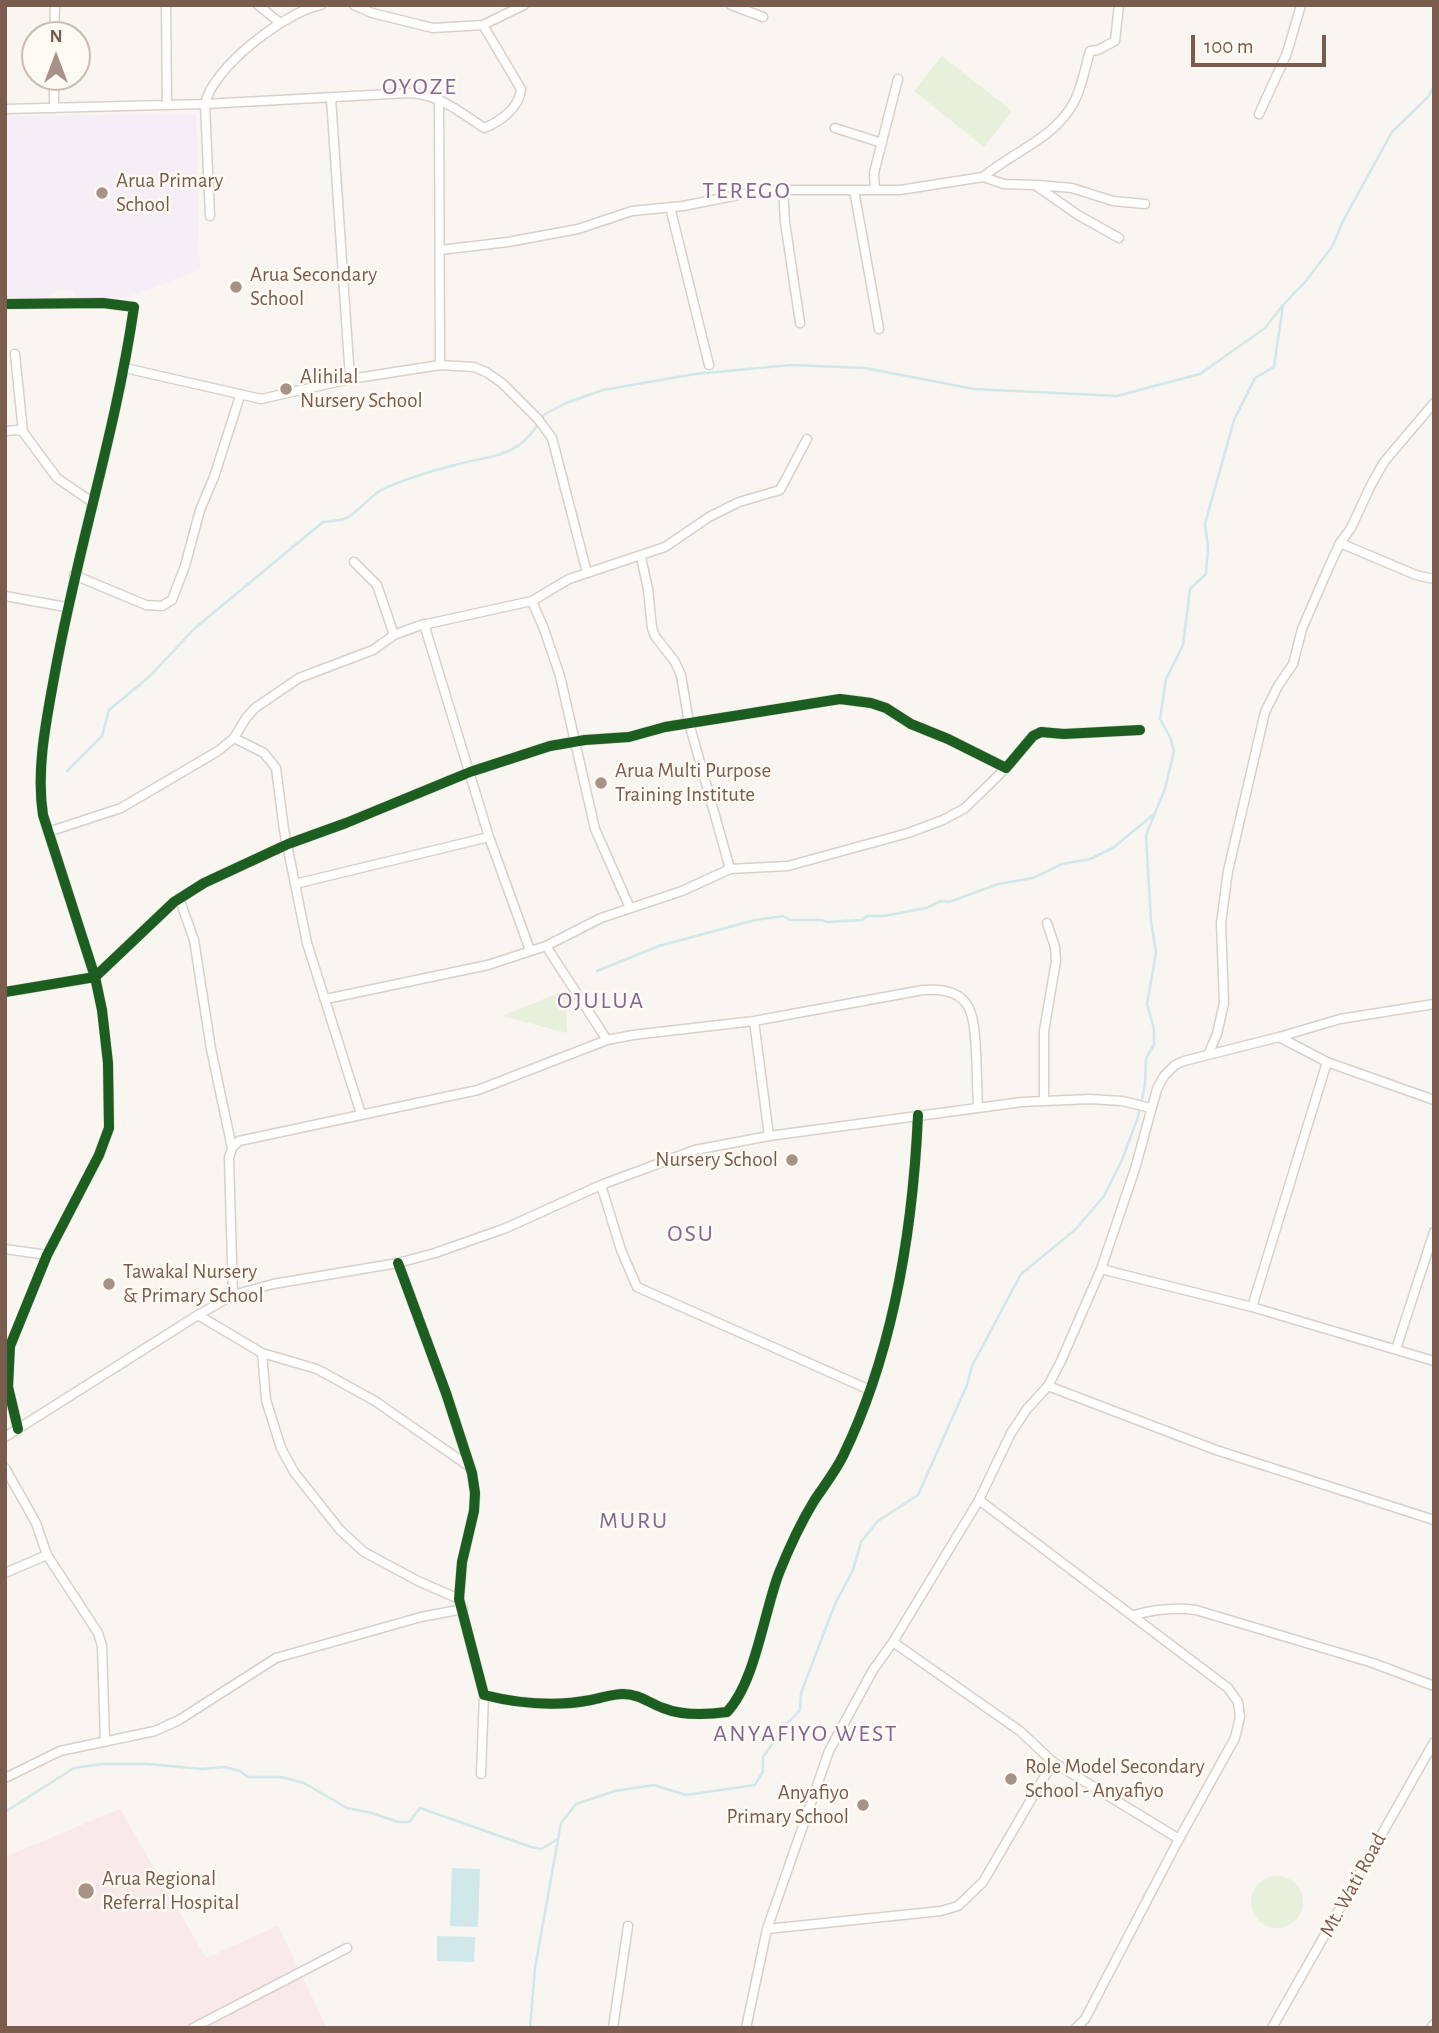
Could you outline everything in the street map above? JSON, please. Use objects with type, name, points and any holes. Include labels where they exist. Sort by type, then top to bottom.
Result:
[{"type":"street","points":[[166,5],[167,105]]},
{"type":"street","points":[[258,5],[279,22]]},
{"type":"street","points":[[210,216],[205,104],[207,91],[238,56],[279,22],[321,5]]},
{"type":"street","points":[[354,5],[372,13],[433,28],[483,25],[524,5]]},
{"type":"street","points":[[732,5],[763,17]]},
{"type":"street","points":[[440,250],[508,242],[578,229],[632,211],[752,192],[783,189],[875,190],[928,187],[983,177],[1051,132],[1065,116],[1079,90],[1090,51],[1115,41],[1119,5]]},
{"type":"street","points":[[1259,114],[1287,53],[1301,5]]},
{"type":"street","points":[[5,110],[205,104],[423,93],[439,99],[484,128],[511,110],[521,95],[519,85],[483,25]]},
{"type":"street","points":[[875,190],[874,173],[898,79]]},
{"type":"street","points":[[54,91],[54,108]]},
{"type":"street","points":[[331,98],[350,379]]},
{"type":"street","points":[[439,99],[440,365]]},
{"type":"street","points":[[835,128],[882,143]]},
{"type":"street","points":[[983,177],[1004,184],[1072,188],[1113,201],[1145,204]]},
{"type":"street","points":[[1035,185],[1078,215],[1118,238]]},
{"type":"street","points":[[783,189],[800,323]]},
{"type":"street","points":[[854,190],[879,329]]},
{"type":"street","points":[[670,207],[709,365]]},
{"type":"street","points":[[5,304],[103,303],[134,307],[125,368],[66,607],[40,775],[41,802],[48,832],[95,977],[102,1010],[108,1063],[109,1128],[99,1155],[47,1255],[10,1346],[8,1387],[18,1429]]},
{"type":"street","points":[[15,354],[23,432],[57,478],[92,502]]},
{"type":"street","points":[[125,368],[240,396],[271,399],[350,379],[440,365],[474,367],[486,372],[502,383],[552,438],[587,573]]},
{"type":"street","points":[[74,575],[146,605],[162,606],[172,600],[240,396]]},
{"type":"street","points":[[1208,1055],[1217,1034],[1224,1003],[1221,923],[1228,871],[1265,712],[1293,664],[1302,629],[1340,543],[1351,528],[1384,461],[1434,403]]},
{"type":"street","points":[[5,431],[23,432]]},
{"type":"street","points":[[48,832],[136,801],[218,751],[234,738],[255,708],[299,678],[373,650],[394,635],[424,624],[532,601],[558,585],[587,573],[665,547],[709,517],[739,502],[780,490],[807,439]]},
{"type":"street","points":[[1340,543],[1416,575],[1434,579]]},
{"type":"street","points":[[641,557],[652,628],[681,675],[689,723],[730,869]]},
{"type":"street","points":[[354,562],[374,580],[394,635]]},
{"type":"street","points":[[5,596],[66,607]]},
{"type":"street","points":[[532,601],[560,676],[595,830],[630,908]]},
{"type":"street","points":[[424,624],[489,837],[530,950]]},
{"type":"street","points":[[5,992],[95,977],[179,898],[204,883],[288,844],[470,772],[550,746],[575,741],[629,737],[665,727],[831,700],[871,703],[886,708],[911,724],[1006,768]]},
{"type":"street","points":[[326,999],[488,965],[546,946],[601,918],[682,891],[730,869],[788,866],[908,833],[943,820],[965,808],[1006,768],[1033,736],[1041,732],[1064,734],[1140,730]]},
{"type":"street","points":[[234,738],[264,753],[276,768],[281,812],[307,943],[361,1114]]},
{"type":"street","points":[[295,884],[489,837]]},
{"type":"street","points":[[179,898],[194,940],[211,1049],[232,1148]]},
{"type":"street","points":[[1044,1101],[1044,1031],[1056,961],[1055,947],[1047,923]]},
{"type":"street","points":[[546,946],[607,1040]]},
{"type":"street","points":[[233,1295],[229,1158],[232,1148],[239,1141],[478,1090],[607,1040],[754,1021],[923,990],[947,991],[965,1002],[974,1017],[978,1107]]},
{"type":"street","points":[[747,2028],[767,1929],[828,1751],[873,1670],[893,1642],[979,1500],[1011,1433],[1027,1409],[1048,1386],[1066,1351],[1101,1269],[1135,1169],[1157,1089],[1175,1065],[1340,1019],[1434,1004]]},
{"type":"street","points":[[754,1021],[769,1136]]},
{"type":"street","points":[[1279,1037],[1327,1062],[1434,1100]]},
{"type":"street","points":[[1252,1307],[1327,1062]]},
{"type":"street","points":[[5,1437],[233,1295],[273,1284],[398,1263],[435,1253],[695,1150],[769,1136],[978,1107],[1090,1098],[1122,1101],[1151,1108]]},
{"type":"street","points":[[484,1695],[538,1705],[592,1700],[613,1694],[632,1694],[664,1709],[697,1715],[727,1712],[734,1704],[744,1684],[783,1561],[803,1521],[843,1456],[870,1390],[889,1324],[913,1195],[918,1115]]},
{"type":"street","points":[[601,1185],[621,1250],[637,1287],[870,1390]]},
{"type":"street","points":[[1396,1349],[1434,1232]]},
{"type":"street","points":[[5,1249],[47,1255]]},
{"type":"street","points":[[398,1263],[446,1393],[470,1467],[475,1493],[462,1562],[459,1599],[484,1695],[481,1774]]},
{"type":"street","points":[[1101,1269],[1252,1307],[1434,1361]]},
{"type":"street","points":[[198,1315],[262,1353],[317,1369],[374,1401],[470,1467]]},
{"type":"street","points":[[262,1353],[266,1400],[281,1448],[294,1472],[340,1530],[364,1552],[459,1599]]},
{"type":"street","points":[[1048,1386],[1216,1450],[1434,1520]]},
{"type":"street","points":[[5,1468],[36,1523],[47,1555],[98,1633],[102,1646],[105,1740]]},
{"type":"street","points":[[979,1500],[1228,1688],[1238,1702],[1240,1717],[1235,1738],[1085,2019],[1076,2028]]},
{"type":"street","points":[[5,1573],[47,1555]]},
{"type":"street","points":[[1134,1615],[1175,1607],[1196,1610],[1373,1662],[1434,1686]]},
{"type":"street","points":[[5,1778],[60,1751],[155,1731],[179,1720],[257,1669],[285,1655],[421,1617],[463,1609]]},
{"type":"street","points":[[893,1642],[1020,1731],[1052,1762],[1179,1839]]},
{"type":"street","name":"Mt. Wati Road","points":[[1272,2028],[1434,1742]]},
{"type":"street","points":[[767,1929],[941,1911],[958,1906],[983,1882],[1052,1762]]},
{"type":"street","points":[[613,2028],[628,1926]]},
{"type":"street","points":[[193,2028],[347,1948]]},
{"type":"shaded area","name":"Arua Primary School","points":[[196,114],[200,270],[128,297],[76,298],[72,292],[60,290],[47,298],[5,298],[5,116]]},
{"type":"shaded area","name":"Arua Regional Referral Hospital","points":[[120,1809],[206,1958],[278,1926],[327,2028],[5,2028],[5,1857]]},
{"type":"green space","points":[[942,56],[1012,111],[984,147],[914,91]]},
{"type":"green space","points":[[566,990],[567,1033],[502,1016]]},
{"type":"green space","points":[[1277,1876],[1287,1878],[1295,1884],[1301,1892],[1301,1912],[1295,1920],[1287,1926],[1277,1928],[1267,1926],[1259,1920],[1253,1912],[1251,1902],[1253,1892],[1259,1884],[1267,1878]]},
{"type":"water","points":[[452,1868],[480,1869],[478,1927],[450,1926]]},
{"type":"water","points":[[437,1936],[475,1937],[474,1962],[437,1961]]},
{"type":"waterway","points":[[530,2028],[535,1968],[561,1823],[576,1804],[615,1791],[654,1785],[686,1795],[755,1785],[763,1771],[763,1757],[800,1710],[801,1693],[835,1604],[853,1570],[861,1542],[878,1521],[918,1495],[967,1385],[972,1366],[1021,1274],[1075,1230],[1104,1196],[1122,1160],[1138,1117],[1145,1085],[1146,1058],[1154,1045],[1154,1029],[1147,1004],[1156,953],[1151,921],[1146,835],[1165,789],[1174,751],[1160,719],[1166,679],[1183,645],[1190,589],[1206,574],[1208,548],[1205,524],[1234,420],[1255,378],[1274,367],[1283,305],[1332,247],[1343,221],[1392,132],[1428,97],[1434,86]]},
{"type":"waterway","points":[[542,418],[566,403],[603,390],[695,374],[791,365],[865,368],[974,389],[1117,396],[1200,374],[1265,328],[1283,305]]},
{"type":"waterway","points":[[67,771],[102,736],[109,710],[150,676],[195,628],[323,522],[342,520],[378,492],[400,482],[511,450],[521,444],[538,424]]},
{"type":"waterway","points":[[597,971],[659,946],[755,920],[783,916],[790,920],[827,922],[862,920],[867,916],[884,916],[926,908],[941,901],[949,902],[998,884],[1033,878],[1062,864],[1090,859],[1113,848],[1154,814]]},
{"type":"waterway","points":[[5,1812],[74,1768],[102,1764],[148,1764],[202,1769],[225,1767],[240,1771],[248,1777],[281,1777],[304,1783],[347,1808],[398,1822],[409,1822],[420,1808],[531,1847],[541,1849],[558,1839]]},
{"type":"cycle path","points":[[5,304],[103,303],[134,307],[117,400],[63,631],[41,763],[43,815],[95,977],[102,1010],[108,1063],[109,1128],[99,1155],[47,1255],[10,1346],[8,1387],[18,1429]]},
{"type":"cycle path","points":[[5,992],[95,977],[174,902],[204,883],[288,844],[470,772],[550,746],[629,737],[665,727],[840,699],[886,708],[911,724],[1006,768],[1033,736],[1041,732],[1064,734],[1140,730]]},
{"type":"cycle path","points":[[398,1263],[472,1473],[474,1511],[462,1562],[459,1599],[484,1695],[511,1701],[551,1704],[629,1694],[663,1708],[687,1714],[727,1712],[737,1699],[752,1666],[787,1554],[799,1527],[843,1456],[875,1375],[887,1333],[905,1245],[918,1115]]},
{"type":"place","name":"Arua Primary School","points":[[102,193]]},
{"type":"place","name":"Arua Secondary School","points":[[236,287]]},
{"type":"place","name":"Alihilal Nursery School","points":[[286,389]]},
{"type":"place","name":"Arua Multi Purpose Training Institute","points":[[601,783]]},
{"type":"place","name":"Nursery School","points":[[792,1160]]},
{"type":"place","name":"Tawakal Nursery & Primary School","points":[[109,1284]]},
{"type":"place","name":"Role Model Secondary School - Anyafiyo","points":[[1011,1779]]},
{"type":"place","name":"Anyafiyo Primary School","points":[[863,1805]]},
{"type":"place","name":"Arua Regional Referral Hospital","points":[[86,1891]]},
{"type":"district","name":"OYOZE","points":[[420,87]]},
{"type":"district","name":"TEREGO","points":[[747,191]]},
{"type":"district","name":"OJULUA","points":[[601,1001]]},
{"type":"district","name":"OSU","points":[[691,1234]]},
{"type":"district","name":"MURU","points":[[634,1521]]},
{"type":"district","name":"ANYAFIYO WEST","points":[[806,1734]]}]
